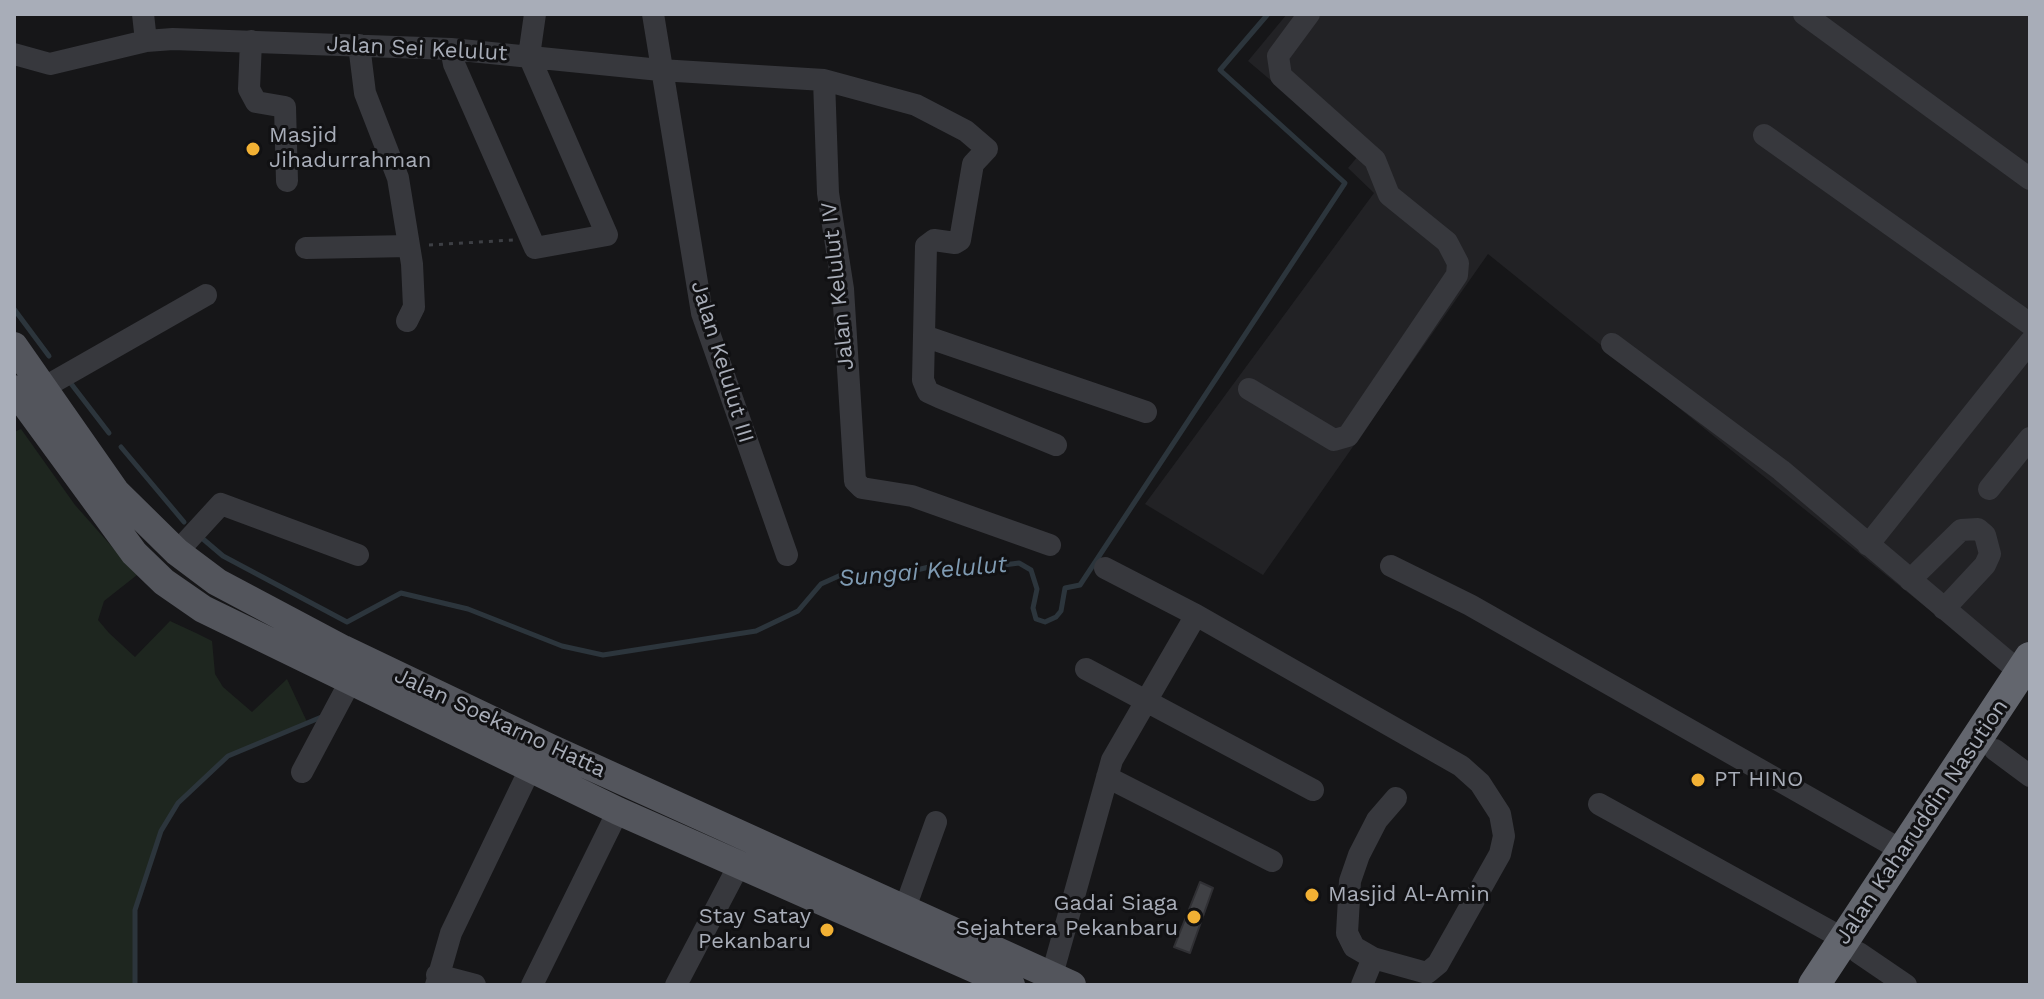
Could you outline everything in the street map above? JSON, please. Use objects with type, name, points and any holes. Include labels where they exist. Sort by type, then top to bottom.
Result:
[{"type":"highway","name":"Jalan Kaharuddin Nasution","points":[[1838,985],[1852,946],[1903,851],[2027,676]]},
{"type":"highway","name":"Jalan Kaharuddin Nasution","points":[[1814,985],[1852,946],[1995,750],[2027,676]]},
{"type":"main road","name":"Jalan Soekarno Hatta","points":[[14,346],[116,492],[177,552],[217,582],[343,649],[548,747],[1062,980]]},
{"type":"main road","name":"Jalan Soekarno Hatta","points":[[14,389],[134,553],[164,582],[203,609],[618,811],[1011,985]]},
{"type":"main road","points":[[839,911],[850,884]]},
{"type":"street","points":[[143,14],[146,41]]},
{"type":"street","points":[[451,49],[454,64],[513,191],[532,242],[607,235],[529,56],[535,14]]},
{"type":"street","name":"Jalan Kelulut III","points":[[653,14],[702,313],[787,555]]},
{"type":"street","points":[[1249,389],[1334,440],[1348,436],[1457,275],[1458,263],[1447,242],[1389,195],[1375,160],[1281,76],[1278,56],[1309,14]]},
{"type":"street","points":[[1804,14],[1879,65],[2030,179]]},
{"type":"street","name":"Jalan Sei Kelulut","points":[[14,54],[42,64],[61,63],[146,41],[251,41],[451,49],[660,70],[824,80],[916,105],[966,131],[987,149],[973,164],[960,240],[955,243],[934,240],[926,246],[924,336]]},
{"type":"street","points":[[251,41],[249,89],[256,102],[285,107],[287,181]]},
{"type":"street","points":[[359,45],[360,78],[398,178],[409,246],[414,307],[407,321]]},
{"type":"street","name":"Jalan Kelulut IV","points":[[824,80],[828,193],[843,289],[854,474],[862,488],[912,496],[1050,545]]},
{"type":"street","points":[[1764,135],[2030,324]]},
{"type":"street","points":[[306,248],[409,246]]},
{"type":"street","points":[[43,388],[206,295]]},
{"type":"street","points":[[1056,445],[928,392],[923,380],[924,336],[1146,412]]},
{"type":"street","points":[[1868,545],[2030,342]]},
{"type":"street","points":[[1612,344],[1781,470],[2027,676]]},
{"type":"street","points":[[1989,489],[2030,438]]},
{"type":"street","points":[[177,552],[221,504],[358,555]]},
{"type":"street","points":[[1910,580],[1961,530],[1978,529],[1985,535],[1990,554],[1985,565],[1944,609]]},
{"type":"street","points":[[1391,566],[1523,634],[1903,851]]},
{"type":"street","points":[[1105,568],[1196,615],[1461,766],[1480,783],[1500,814],[1504,836],[1500,854],[1438,964],[1427,973],[1373,958],[1354,947],[1347,933],[1348,896],[1359,855],[1377,820],[1396,798]]},
{"type":"street","points":[[1062,980],[1107,777],[1144,699],[1196,615]]},
{"type":"street","points":[[1086,669],[1313,790]]},
{"type":"street","points":[[302,772],[351,680]]},
{"type":"street","points":[[1995,750],[2030,776]]},
{"type":"street","points":[[475,985],[437,980],[451,933],[531,767]]},
{"type":"street","points":[[1107,777],[1272,861]]},
{"type":"street","points":[[1599,804],[1852,946],[1906,985]]},
{"type":"street","points":[[532,985],[618,811]]},
{"type":"street","points":[[905,908],[936,822]]},
{"type":"street","points":[[676,985],[739,865]]},
{"type":"street","points":[[1362,985],[1373,958]]},
{"type":"path","points":[[409,246],[532,242]]},
{"type":"shaded area","points":[[1287,14],[2030,14],[2030,647],[2010,675],[1488,254],[1263,575],[1145,504],[1374,193],[1348,168],[1359,155],[1248,61]]},
{"type":"shaded area","points":[[21,429],[75,505],[137,575],[104,601],[98,620],[109,633],[135,657],[170,621],[212,641],[215,674],[223,687],[252,712],[287,679],[308,724],[228,756],[178,803],[161,831],[135,910],[135,985],[14,985],[14,432]]},
{"type":"building","name":"Gadai Siaga Sejahtera Pekanbaru","points":[[1200,882],[1213,888],[1190,953],[1174,947]]},
{"type":"waterway","name":"Sungai Kelulut","points":[[203,539],[223,556],[347,622],[401,593],[468,609],[562,646],[603,655],[756,631],[798,611],[821,584],[841,575],[879,579],[929,567],[950,572],[1019,563],[1031,570],[1037,589],[1033,608],[1036,619],[1045,622],[1056,617],[1061,611],[1065,588],[1080,585],[1345,183],[1220,70],[1268,14]]},
{"type":"waterway","points":[[14,309],[49,356]]},
{"type":"waterway","points":[[69,381],[109,433]]},
{"type":"waterway","points":[[121,447],[184,522]]},
{"type":"waterway","points":[[135,985],[135,910],[161,831],[178,803],[228,756],[324,716]]},
{"type":"place","name":"Masjid Jihadurrahman","points":[[253,149]]},
{"type":"place","name":"PT HINO","points":[[1698,780]]},
{"type":"place","name":"Masjid Al-Amin","points":[[1312,895]]},
{"type":"place","name":"Gadai Siaga Sejahtera Pekanbaru","points":[[1194,917]]},
{"type":"place","name":"Stay Satay Pekanbaru","points":[[827,930]]}]
